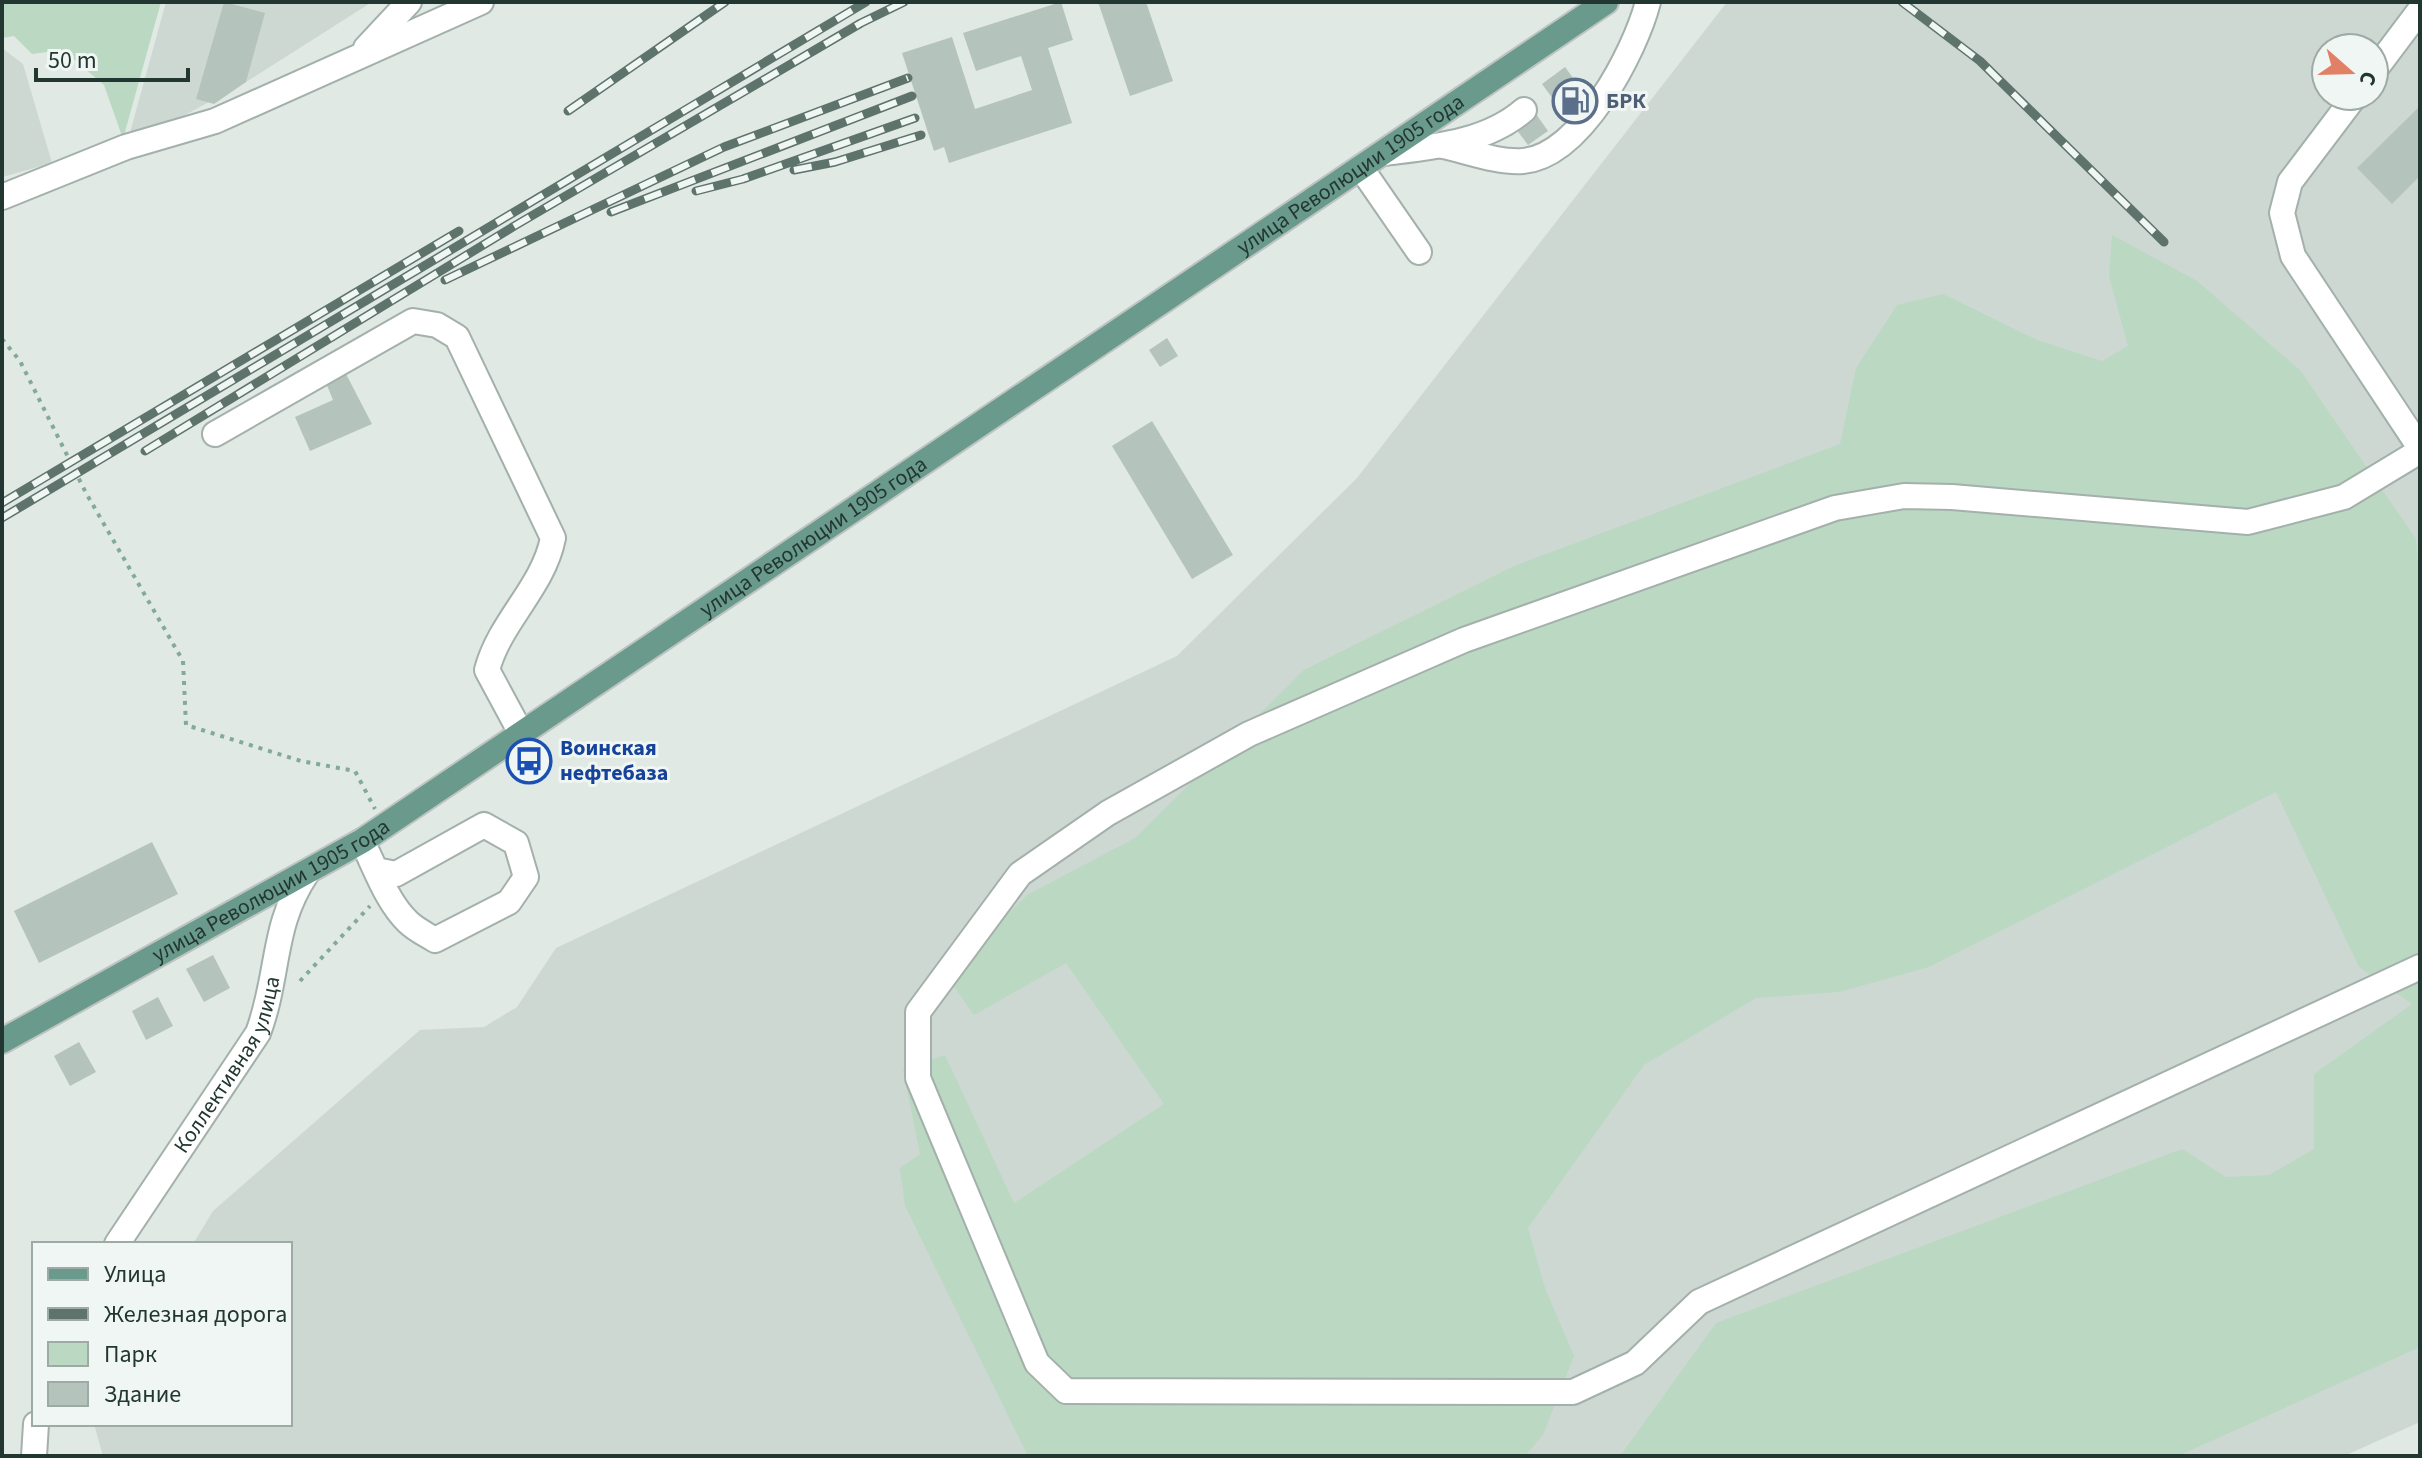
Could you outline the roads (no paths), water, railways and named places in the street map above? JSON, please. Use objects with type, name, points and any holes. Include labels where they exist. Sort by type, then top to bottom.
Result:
[{"type":"main road","name":"улица Революции 1905 года","points":[[2,1041],[146,958],[254,903],[362,841],[1606,2]]},
{"type":"street","points":[[359,56],[409,2]]},
{"type":"street","points":[[2,197],[126,147],[215,121],[481,2]]},
{"type":"street","points":[[1443,146],[1519,161],[1540,158],[1593,115],[1639,34],[1648,2]]},
{"type":"street","points":[[2390,50],[2420,10]]},
{"type":"street","points":[[1384,153],[1443,146],[1492,131],[1524,110]]},
{"type":"street","points":[[2343,112],[2290,182],[2282,213],[2293,256],[2420,450],[2344,497],[2248,522],[1952,497],[1904,496],[1835,508],[1464,640],[1249,734],[1108,813],[1020,874],[918,1012],[918,1078],[1037,1363],[1066,1391],[1573,1392],[1635,1363],[1699,1302],[2420,967]]},
{"type":"street","points":[[1361,168],[1419,252]]},
{"type":"street","points":[[215,434],[413,321],[437,325],[457,337],[553,538],[539,577],[493,647],[487,670],[521,733]]},
{"type":"street","points":[[362,841],[381,879],[407,922],[435,940],[509,902],[526,877],[516,843],[484,825],[396,874],[381,879]]},
{"type":"street","name":"Коллективная улица","points":[[118,1242],[258,1033],[269,1004],[280,929],[290,899],[307,873]]},
{"type":"street","points":[[254,903],[280,929]]},
{"type":"street","points":[[34,1456],[36,1426]]},
{"type":"railway","points":[[568,111],[725,2]]},
{"type":"railway","points":[[2,518],[866,2]]},
{"type":"railway","points":[[145,451],[516,225],[861,23],[904,2]]},
{"type":"railway","points":[[1902,2],[1980,61],[2164,242]]},
{"type":"railway","points":[[445,280],[724,147],[908,78]]},
{"type":"railway","points":[[611,212],[912,96]]},
{"type":"railway","points":[[696,191],[743,179],[915,118]]},
{"type":"railway","points":[[794,170],[835,162],[921,135]]},
{"type":"railway","points":[[2,503],[459,231]]},
{"type":"place","name":"БРК","points":[[1575,101]]},
{"type":"place","name":"Воинская нефтебаза","points":[[529,761]]}]
